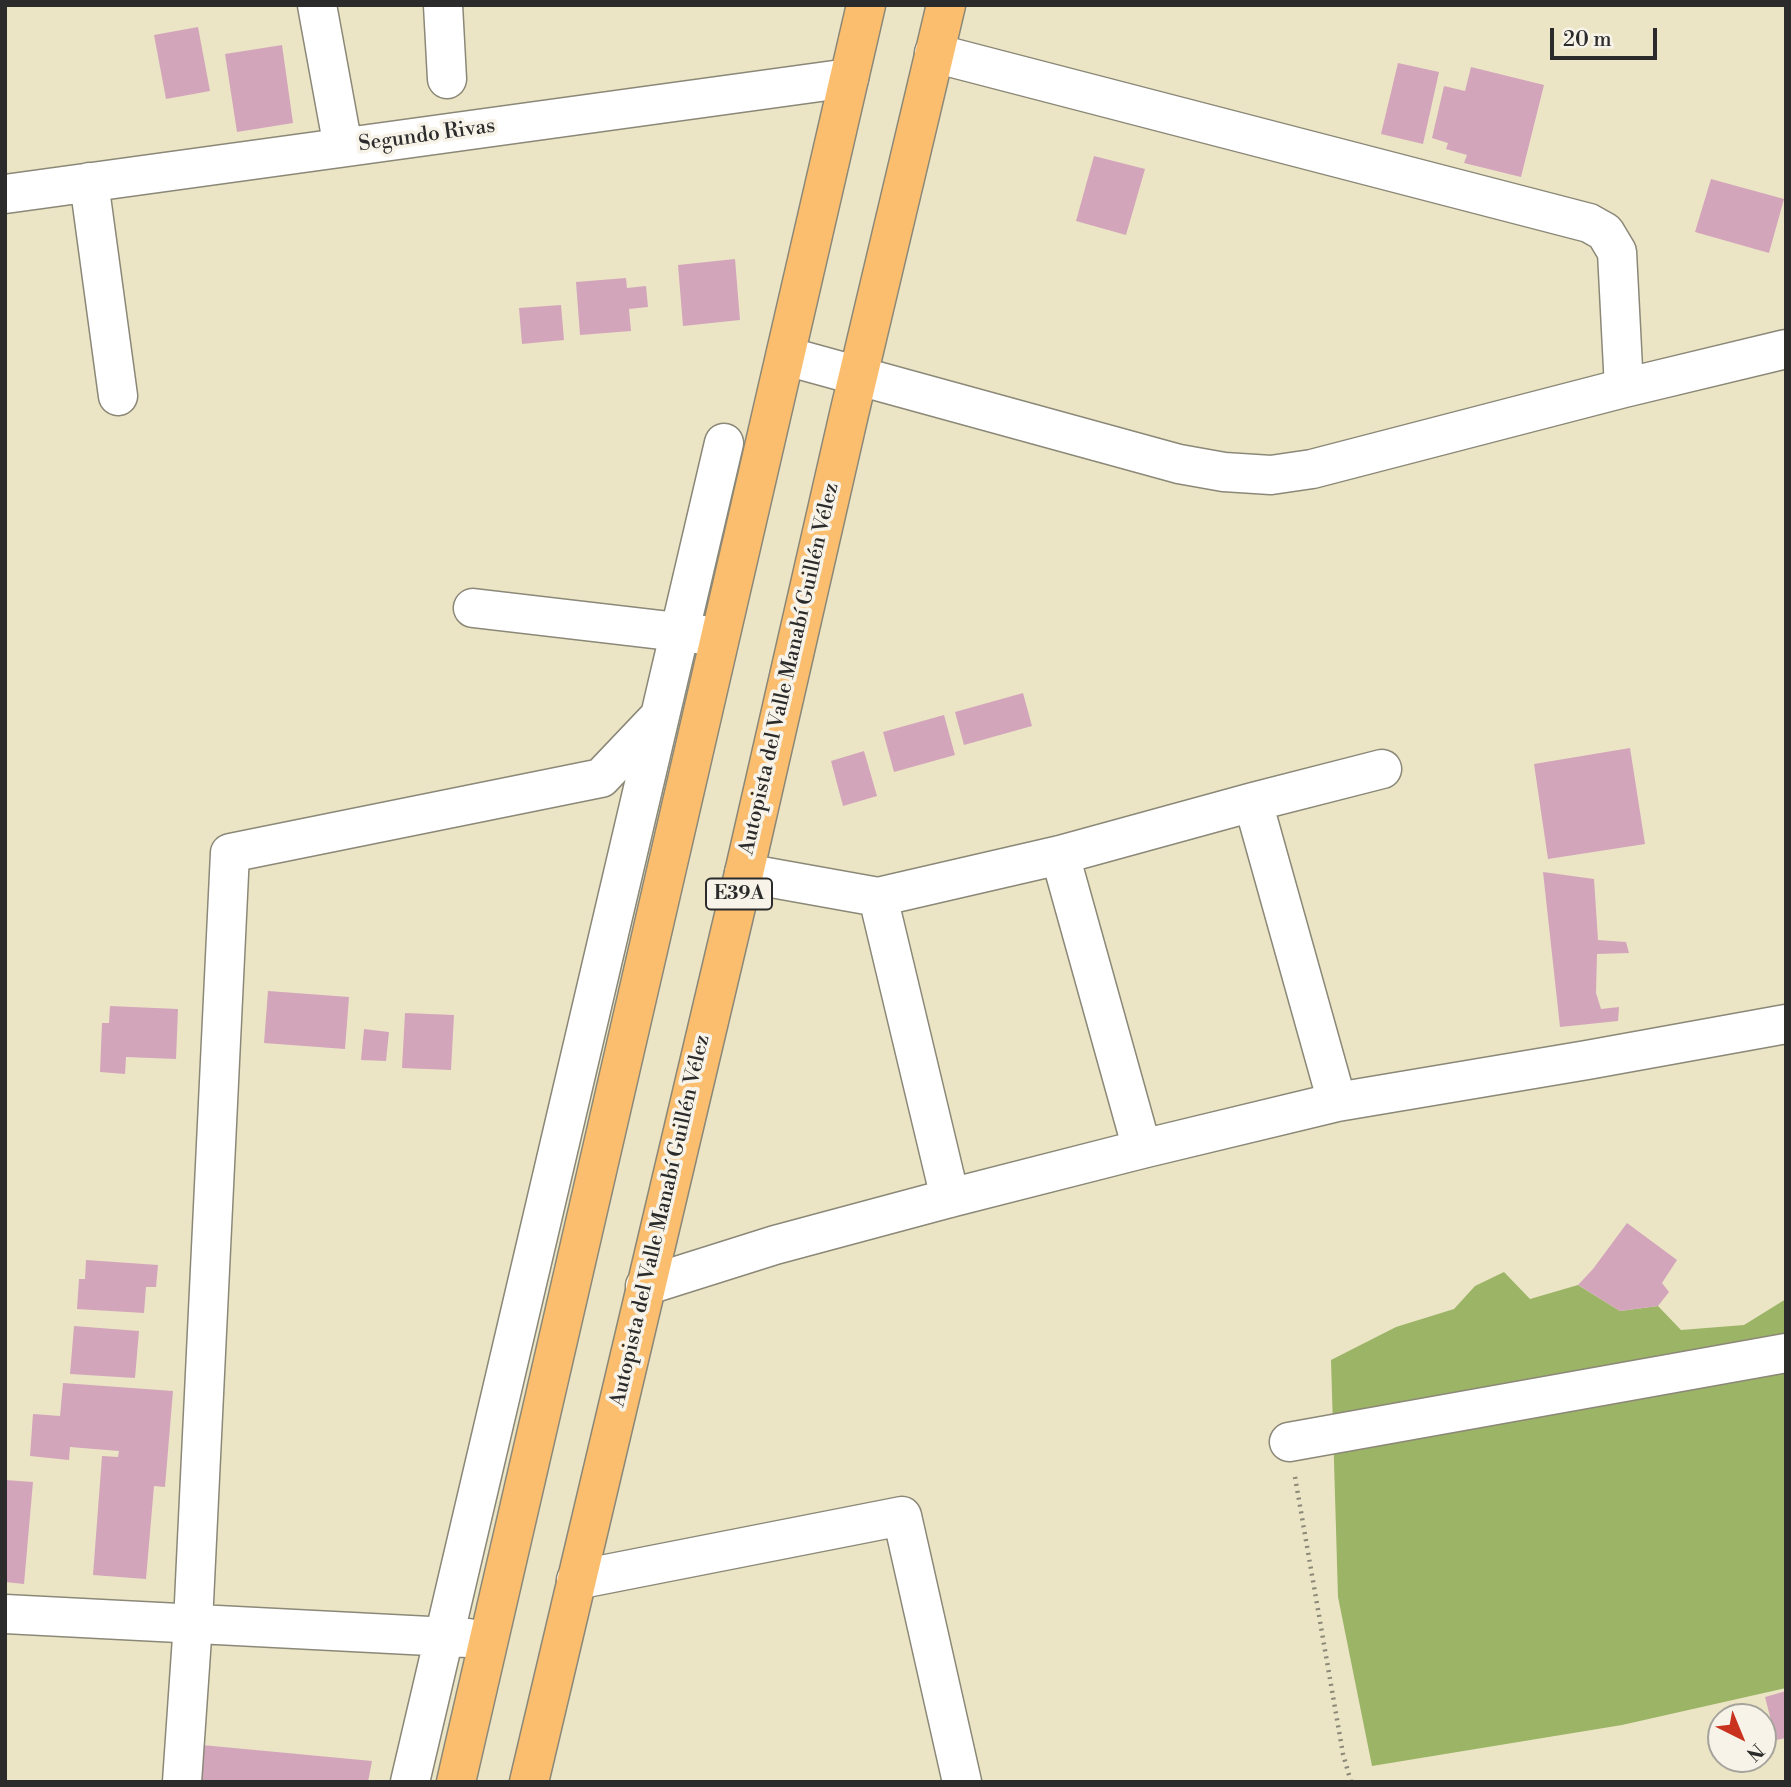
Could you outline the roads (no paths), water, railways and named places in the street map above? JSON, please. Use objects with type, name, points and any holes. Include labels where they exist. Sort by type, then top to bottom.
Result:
[{"type":"main road","points":[[456,1782],[866,5]]},
{"type":"main road","name":"Autopista del Valle Manabí Guillén Vélez","points":[[528,1782],[744,873],[946,5]]},
{"type":"street","points":[[317,5],[343,147]]},
{"type":"street","points":[[443,5],[447,79]]},
{"type":"street","points":[[934,52],[1589,223],[1605,232],[1618,252],[1624,388]]},
{"type":"street","name":"Segundo Rivas","points":[[5,194],[849,78]]},
{"type":"street","points":[[89,182],[118,396]]},
{"type":"street","points":[[786,356],[1179,464],[1271,475],[1312,469],[1786,349]]},
{"type":"street","points":[[410,1782],[724,443]]},
{"type":"street","points":[[473,608],[720,637]]},
{"type":"street","points":[[601,779],[659,718]]},
{"type":"street","points":[[744,873],[878,897],[1060,855],[1382,769]]},
{"type":"street","points":[[182,1782],[193,1623],[230,853],[601,779],[644,782]]},
{"type":"street","points":[[1253,802],[1337,1102]]},
{"type":"street","points":[[1060,855],[1142,1149]]},
{"type":"street","points":[[878,897],[950,1198]]},
{"type":"street","points":[[645,1286],[775,1245],[950,1198],[1337,1102],[1786,1024]]},
{"type":"street","points":[[1289,1442],[1786,1353]]},
{"type":"street","points":[[576,1580],[902,1516],[962,1782]]},
{"type":"street","points":[[5,1614],[489,1639]]}]
